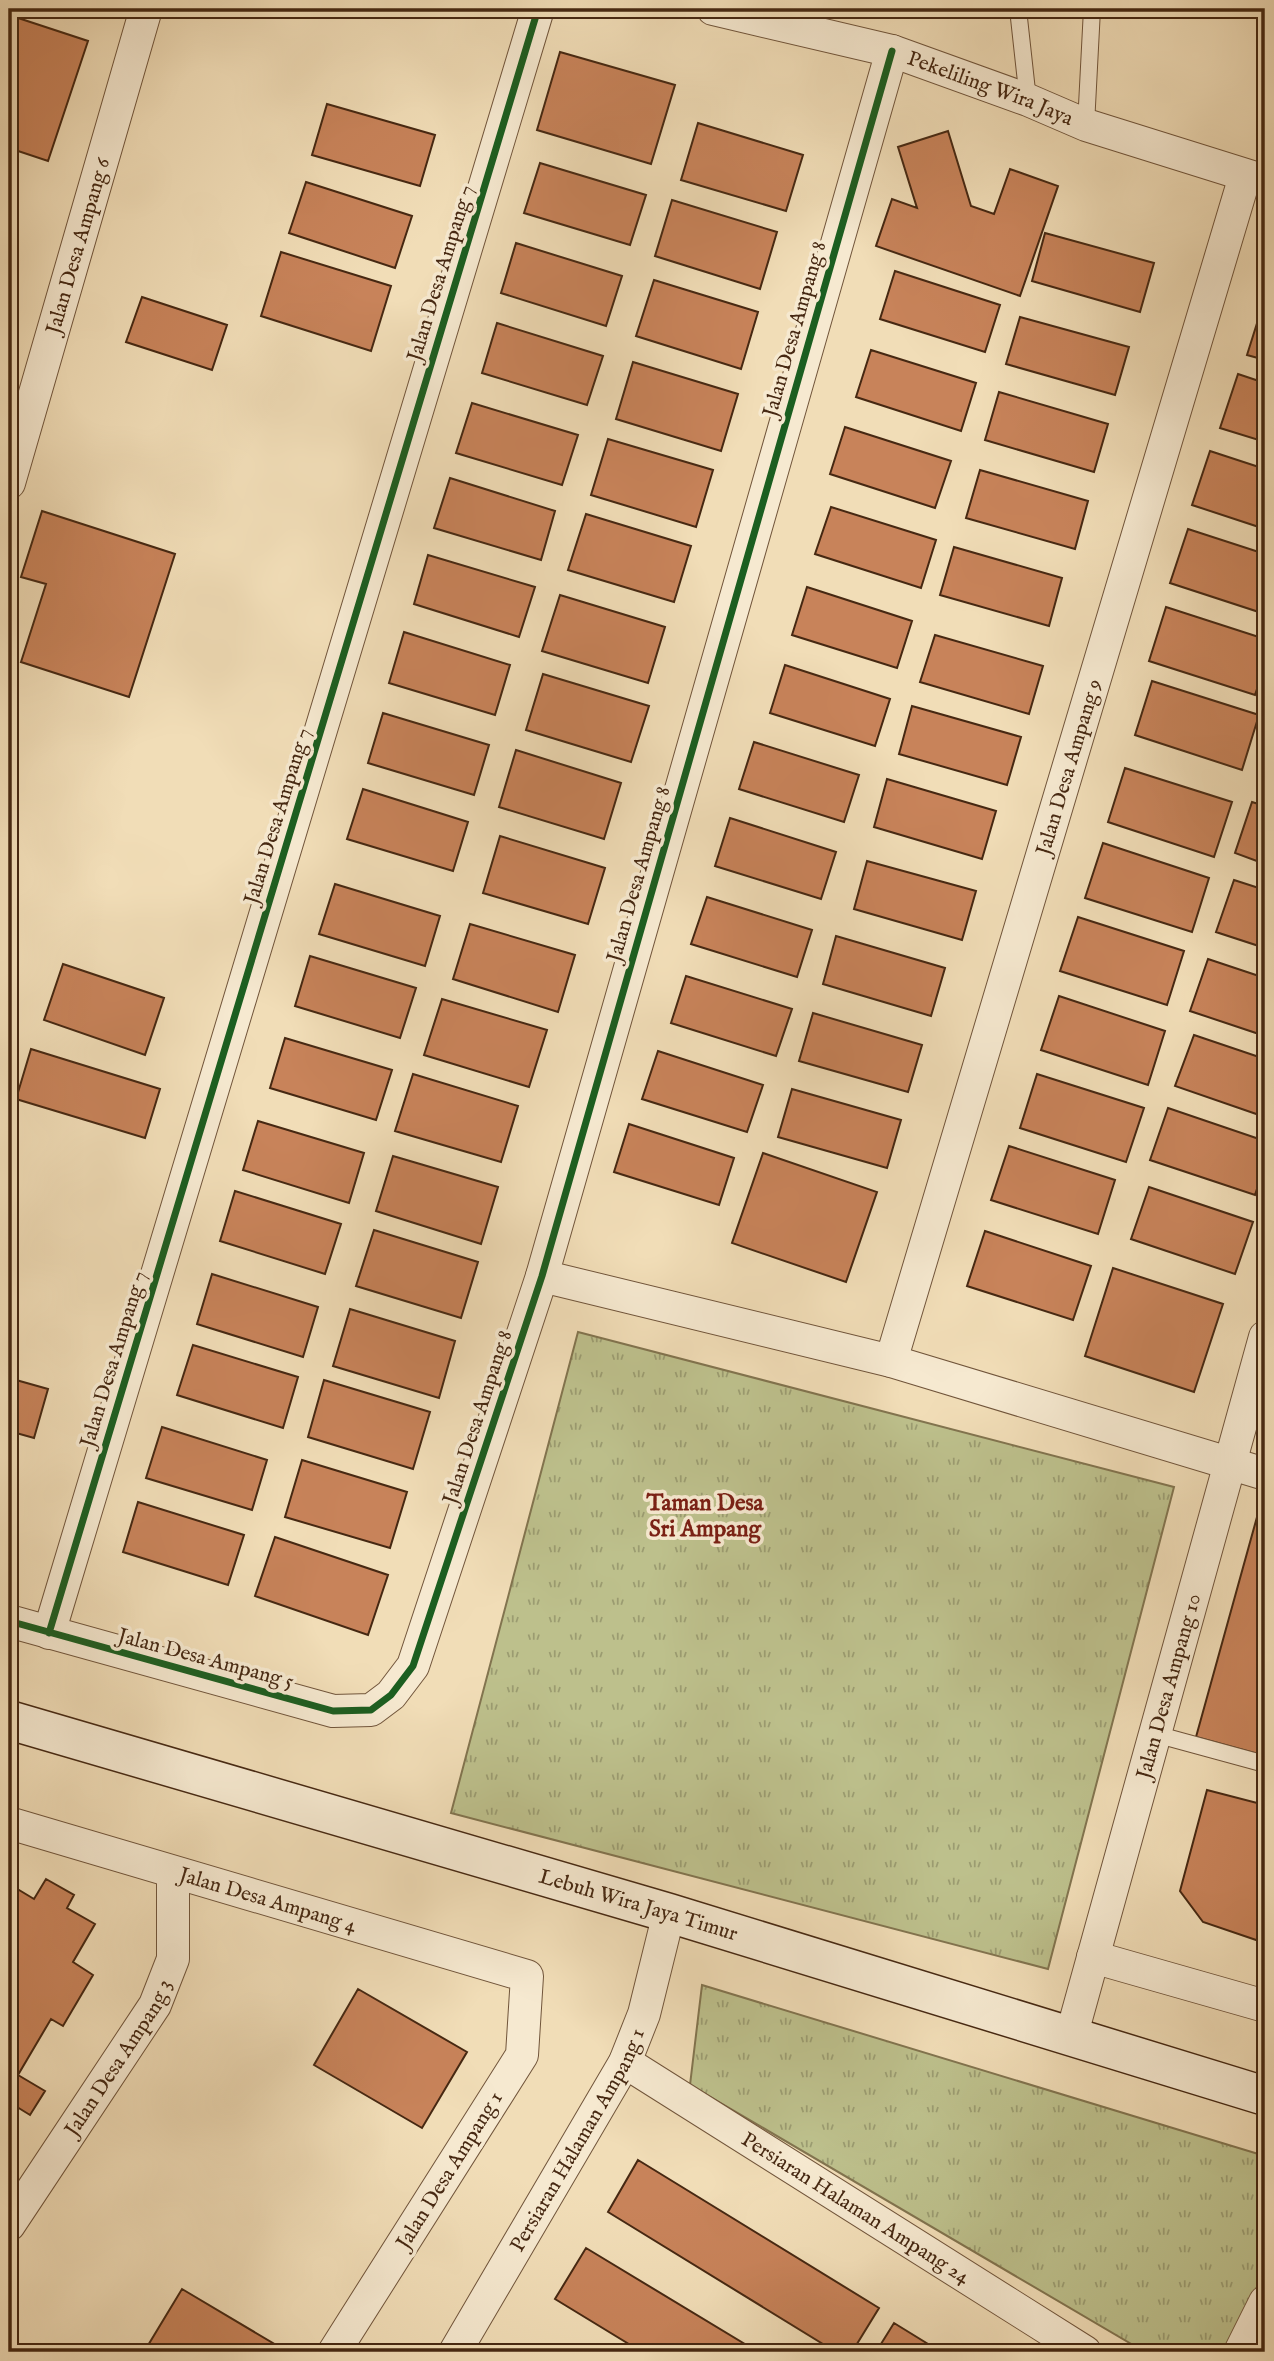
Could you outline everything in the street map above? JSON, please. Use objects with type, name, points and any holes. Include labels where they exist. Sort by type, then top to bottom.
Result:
[{"type":"street","name":"Jalan Desa Ampang 6","points":[[9,483],[146,9]]},
{"type":"street","name":"Jalan Desa Ampang 7","points":[[49,1633],[538,9]]},
{"type":"street","name":"Pekeliling Wira Jaya","points":[[713,9],[892,51],[1028,100],[1086,125],[1255,178]]},
{"type":"street","name":"Jalan Desa Ampang 8","points":[[391,1695],[413,1666],[542,1276],[892,51]]},
{"type":"street","name":"Jalan Desa Ampang 9","points":[[891,1361],[1255,178]]},
{"type":"street","points":[[542,1276],[891,1361],[1265,1474]]},
{"type":"street","name":"Jalan Desa Ampang 10","points":[[1071,2037],[1265,1337]]},
{"type":"street","name":"Jalan Desa Ampang 5","points":[[9,1621],[333,1711],[371,1710],[391,1695]]},
{"type":"street","name":"Lebuh Wira Jaya Timur","points":[[9,1720],[669,1913],[1265,2096]]},
{"type":"street","name":"Jalan Desa Ampang 4","points":[[9,1823],[527,1976]]},
{"type":"street","name":"Jalan Desa Ampang 3","points":[[9,2225],[155,2005],[173,1959],[173,1873]]},
{"type":"street","name":"Persiaran Halaman Ampang 1","points":[[463,2349],[625,2062],[644,2014],[669,1913]]},
{"type":"street","points":[[1093,1957],[1265,2006]]},
{"type":"street","name":"Jalan Desa Ampang 1","points":[[334,2352],[522,2055],[527,1976]]},
{"type":"street","name":"Persiaran Halaman Ampang 24","points":[[625,2062],[1085,2352]]},
{"type":"street","points":[[1240,2352],[1265,2302]]},
{"type":"lane","points":[[1018,9],[1028,100]]},
{"type":"lane","points":[[1086,125],[1092,9]]},
{"type":"lane","points":[[1155,1734],[1265,1764]]},
{"type":"green space","points":[[578,1332],[1174,1487],[1048,1969],[451,1813]]},
{"type":"green space","points":[[702,1985],[1265,2156],[1265,2281],[1227,2352],[1145,2352],[690,2085]]},
{"type":"building","points":[[9,15],[88,41],[48,161],[9,148]]},
{"type":"building","points":[[560,52],[675,85],[651,164],[537,130]]},
{"type":"building","points":[[327,104],[435,135],[420,186],[312,155]]},
{"type":"building","points":[[698,123],[803,155],[786,211],[681,180]]},
{"type":"building","points":[[948,131],[971,206],[994,214],[1010,169],[1058,186],[1020,296],[876,246],[892,199],[917,208],[898,147]]},
{"type":"building","points":[[540,163],[646,195],[630,245],[524,213]]},
{"type":"building","points":[[306,182],[412,216],[395,268],[289,233]]},
{"type":"building","points":[[672,200],[777,232],[760,289],[655,256]]},
{"type":"building","points":[[1045,233],[1154,263],[1140,312],[1032,281]]},
{"type":"building","points":[[516,243],[622,276],[606,326],[501,293]]},
{"type":"building","points":[[281,252],[391,286],[371,351],[261,316]]},
{"type":"building","points":[[895,271],[1000,305],[985,352],[880,319]]},
{"type":"building","points":[[654,280],[758,312],[741,369],[636,336]]},
{"type":"building","points":[[142,297],[227,325],[212,370],[126,342]]},
{"type":"building","points":[[1265,301],[1265,360],[1247,355]]},
{"type":"building","points":[[1020,317],[1129,347],[1115,395],[1006,364]]},
{"type":"building","points":[[497,323],[603,356],[587,405],[482,373]]},
{"type":"building","points":[[871,350],[976,383],[961,431],[856,397]]},
{"type":"building","points":[[633,362],[738,394],[721,451],[616,419]]},
{"type":"building","points":[[1238,374],[1265,383],[1265,442],[1220,428]]},
{"type":"building","points":[[999,392],[1108,424],[1094,472],[985,440]]},
{"type":"building","points":[[472,403],[578,435],[562,485],[456,453]]},
{"type":"building","points":[[845,427],[951,461],[935,508],[830,474]]},
{"type":"building","points":[[608,439],[713,470],[696,527],[591,495]]},
{"type":"building","points":[[1210,451],[1265,469],[1265,529],[1192,505]]},
{"type":"building","points":[[980,470],[1088,501],[1075,549],[966,518]]},
{"type":"building","points":[[450,478],[555,511],[541,560],[434,528]]},
{"type":"building","points":[[831,507],[936,540],[921,588],[815,554]]},
{"type":"building","points":[[42,511],[175,554],[129,697],[21,662],[46,584],[21,577]]},
{"type":"building","points":[[586,514],[691,546],[674,602],[568,570]]},
{"type":"building","points":[[1188,529],[1265,554],[1265,614],[1170,583]]},
{"type":"building","points":[[954,547],[1062,578],[1049,626],[940,595]]},
{"type":"building","points":[[428,555],[535,587],[519,637],[414,604]]},
{"type":"building","points":[[807,587],[912,621],[897,668],[792,635]]},
{"type":"building","points":[[560,595],[665,627],[648,683],[542,651]]},
{"type":"building","points":[[1166,607],[1265,639],[1265,665],[1255,695],[1149,661]]},
{"type":"building","points":[[404,632],[510,665],[495,715],[389,683]]},
{"type":"building","points":[[935,635],[1043,666],[1029,714],[920,682]]},
{"type":"building","points":[[785,665],[890,699],[875,746],[770,713]]},
{"type":"building","points":[[543,674],[649,706],[631,762],[526,730]]},
{"type":"building","points":[[1152,681],[1259,715],[1242,770],[1135,735]]},
{"type":"building","points":[[912,706],[1021,737],[1007,785],[899,754]]},
{"type":"building","points":[[383,713],[489,745],[474,795],[368,763]]},
{"type":"building","points":[[754,742],[859,775],[844,822],[739,789]]},
{"type":"building","points":[[516,750],[621,783],[604,839],[499,807]]},
{"type":"building","points":[[1125,768],[1232,802],[1214,857],[1108,822]]},
{"type":"building","points":[[887,779],[996,811],[982,859],[874,827]]},
{"type":"building","points":[[363,789],[468,822],[453,871],[347,839]]},
{"type":"building","points":[[1252,802],[1265,806],[1265,864],[1235,853]]},
{"type":"building","points":[[730,818],[836,852],[821,899],[715,866]]},
{"type":"building","points":[[500,836],[605,868],[588,924],[483,893]]},
{"type":"building","points":[[1103,843],[1209,878],[1192,932],[1085,898]]},
{"type":"building","points":[[867,861],[976,891],[962,940],[854,909]]},
{"type":"building","points":[[1234,880],[1265,890],[1265,948],[1216,932]]},
{"type":"building","points":[[335,884],[440,916],[425,966],[319,934]]},
{"type":"building","points":[[707,897],[812,930],[797,977],[691,944]]},
{"type":"building","points":[[1078,917],[1184,951],[1167,1005],[1060,971]]},
{"type":"building","points":[[470,924],[575,955],[558,1012],[453,979]]},
{"type":"building","points":[[836,936],[945,968],[931,1016],[823,984]]},
{"type":"building","points":[[310,956],[416,988],[400,1038],[295,1006]]},
{"type":"building","points":[[1208,959],[1265,978],[1265,1036],[1190,1011]]},
{"type":"building","points":[[63,964],[164,998],[145,1055],[44,1020]]},
{"type":"building","points":[[686,976],[792,1009],[776,1056],[671,1023]]},
{"type":"building","points":[[1059,996],[1165,1031],[1148,1085],[1041,1050]]},
{"type":"building","points":[[442,999],[547,1030],[529,1087],[424,1055]]},
{"type":"building","points":[[813,1013],[922,1045],[908,1092],[799,1061]]},
{"type":"building","points":[[1194,1035],[1265,1059],[1265,1117],[1175,1086]]},
{"type":"building","points":[[285,1038],[392,1070],[376,1120],[270,1088]]},
{"type":"building","points":[[31,1049],[160,1089],[145,1138],[16,1099]]},
{"type":"building","points":[[658,1051],[763,1085],[747,1132],[642,1099]]},
{"type":"building","points":[[413,1074],[518,1106],[501,1162],[395,1131]]},
{"type":"building","points":[[1037,1074],[1144,1108],[1126,1162],[1020,1128]]},
{"type":"building","points":[[792,1089],[901,1120],[887,1168],[778,1137]]},
{"type":"building","points":[[1168,1108],[1265,1141],[1265,1164],[1255,1195],[1150,1160]]},
{"type":"building","points":[[258,1121],[364,1153],[349,1203],[243,1170]]},
{"type":"building","points":[[629,1124],[734,1158],[719,1205],[614,1172]]},
{"type":"building","points":[[1009,1146],[1115,1180],[1098,1234],[991,1200]]},
{"type":"building","points":[[763,1153],[877,1192],[846,1282],[732,1243]]},
{"type":"building","points":[[393,1156],[498,1187],[481,1244],[376,1211]]},
{"type":"building","points":[[1149,1187],[1253,1222],[1235,1274],[1131,1239]]},
{"type":"building","points":[[235,1191],[341,1224],[325,1274],[220,1241]]},
{"type":"building","points":[[374,1230],[478,1262],[461,1318],[356,1286]]},
{"type":"building","points":[[985,1231],[1091,1266],[1073,1320],[967,1286]]},
{"type":"building","points":[[1113,1268],[1223,1304],[1194,1392],[1085,1356]]},
{"type":"building","points":[[212,1274],[318,1307],[303,1357],[197,1324]]},
{"type":"building","points":[[350,1309],[455,1341],[439,1398],[333,1366]]},
{"type":"building","points":[[193,1345],[298,1377],[283,1428],[177,1395]]},
{"type":"building","points":[[9,1378],[48,1389],[34,1438],[9,1431]]},
{"type":"building","points":[[324,1380],[430,1412],[413,1469],[308,1437]]},
{"type":"building","points":[[162,1427],[267,1460],[252,1510],[146,1478]]},
{"type":"building","points":[[302,1460],[407,1492],[390,1548],[285,1517]]},
{"type":"building","points":[[138,1502],[244,1535],[228,1585],[123,1552]]},
{"type":"building","points":[[1257,1517],[1265,1520],[1265,1756],[1196,1737]]},
{"type":"building","points":[[275,1537],[388,1575],[368,1635],[255,1596]]},
{"type":"building","points":[[1207,1790],[1265,1805],[1265,1943],[1203,1922],[1180,1891]]},
{"type":"building","points":[[46,1879],[74,1895],[67,1908],[95,1924],[73,1962],[93,1975],[63,2026],[51,2019],[18,2075],[45,2091],[30,2115],[9,2102],[9,1884],[34,1899]]},
{"type":"building","points":[[358,1989],[467,2052],[422,2128],[314,2065]]},
{"type":"building","points":[[638,2160],[879,2308],[852,2352],[836,2352],[608,2212]]},
{"type":"building","points":[[586,2248],[758,2352],[642,2352],[555,2299]]},
{"type":"building","points":[[182,2289],[288,2352],[155,2352],[147,2347]]},
{"type":"building","points":[[894,2323],[941,2352],[876,2352]]},
{"type":"cycle path","points":[[49,1633],[538,9]]},
{"type":"cycle path","points":[[9,1621],[333,1711],[371,1710],[391,1695],[413,1666],[542,1276],[892,51]]},
{"type":"district","name":"Taman Desa Sri Ampang","points":[[705,1515]]}]
